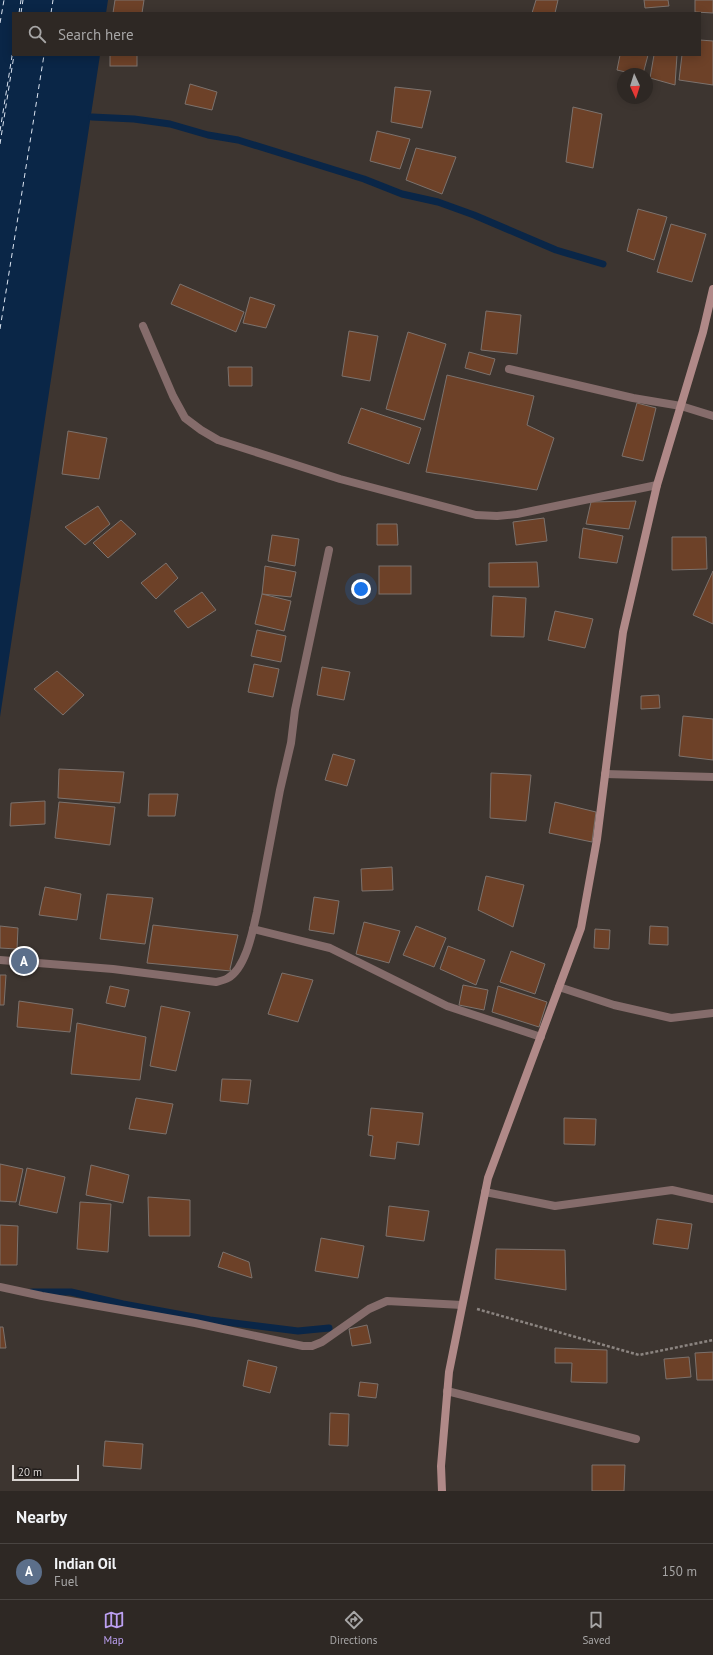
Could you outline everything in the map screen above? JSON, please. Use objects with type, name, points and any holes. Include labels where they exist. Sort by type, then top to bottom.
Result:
[{"type":"main road","points":[[442,1491],[441,1466],[448,1372],[488,1178],[581,928],[597,839],[623,632],[657,484],[703,332],[713,289]]},
{"type":"street","points":[[143,326],[173,396],[185,418],[218,440],[340,479],[476,515],[497,516],[517,514],[657,484]]},
{"type":"street","points":[[509,369],[633,398],[681,406],[713,416]]},
{"type":"street","points":[[0,960],[113,969],[216,982],[229,977],[241,965],[253,929],[280,790],[291,744],[295,710],[329,550]]},
{"type":"street","points":[[605,774],[713,777]]},
{"type":"street","points":[[253,929],[330,948],[447,1006],[541,1037]]},
{"type":"street","points":[[559,987],[614,1005],[671,1018],[713,1013]]},
{"type":"street","points":[[485,1192],[555,1206],[672,1190],[713,1199]]},
{"type":"street","points":[[0,1287],[308,1346],[322,1342],[369,1309],[387,1301],[462,1305]]},
{"type":"street","points":[[447,1391],[636,1439]]},
{"type":"path","points":[[462,1305],[639,1355],[713,1340]]},
{"type":"water","points":[[0,0],[108,0],[106,12],[12,12],[12,56],[100,56],[0,717]]},
{"type":"building","points":[[115,0],[144,0],[142,12],[113,12]]},
{"type":"building","points":[[536,0],[558,0],[555,12],[532,12]]},
{"type":"building","points":[[644,0],[668,0],[669,6],[645,8]]},
{"type":"building","points":[[695,0],[713,0],[713,13],[695,12]]},
{"type":"building","points":[[701,40],[713,41],[713,85],[679,80],[682,56],[701,56]]},
{"type":"building","points":[[110,56],[137,56],[137,66],[110,66]]},
{"type":"building","points":[[620,56],[648,56],[645,68],[617,68]]},
{"type":"building","points":[[654,56],[677,56],[675,85],[653,79],[653,68],[652,68]]},
{"type":"building","points":[[190,84],[217,92],[212,110],[185,104]]},
{"type":"building","points":[[395,87],[431,91],[422,128],[391,122]]},
{"type":"building","points":[[573,107],[602,114],[593,168],[566,162]]},
{"type":"building","points":[[377,131],[410,139],[400,169],[370,161]]},
{"type":"building","points":[[416,148],[456,157],[442,194],[406,180]]},
{"type":"building","points":[[638,209],[667,217],[654,260],[627,251]]},
{"type":"building","points":[[671,224],[706,234],[692,282],[657,272]]},
{"type":"building","points":[[180,284],[244,312],[236,332],[171,304]]},
{"type":"building","points":[[250,297],[275,305],[266,328],[243,323]]},
{"type":"building","points":[[486,311],[521,315],[517,354],[481,350]]},
{"type":"building","points":[[349,331],[378,336],[370,381],[342,376]]},
{"type":"building","points":[[408,332],[446,344],[424,420],[386,409]]},
{"type":"building","points":[[469,352],[495,359],[490,375],[465,368]]},
{"type":"building","points":[[228,367],[252,367],[252,386],[229,386]]},
{"type":"building","points":[[447,375],[534,396],[527,425],[554,438],[537,490],[426,472]]},
{"type":"building","points":[[637,403],[656,408],[643,461],[622,456]]},
{"type":"building","points":[[361,408],[421,428],[409,464],[348,443]]},
{"type":"building","points":[[68,431],[107,438],[99,479],[62,474]]},
{"type":"building","points":[[636,501],[629,529],[586,524],[591,502]]},
{"type":"building","points":[[98,506],[110,524],[85,545],[65,527]]},
{"type":"building","points":[[544,518],[547,541],[516,545],[513,522]]},
{"type":"building","points":[[121,520],[136,534],[108,558],[93,543]]},
{"type":"building","points":[[377,524],[397,524],[398,545],[377,545]]},
{"type":"building","points":[[583,528],[623,536],[617,563],[579,558]]},
{"type":"building","points":[[272,535],[299,539],[295,566],[268,561]]},
{"type":"building","points":[[672,537],[706,537],[707,569],[672,570]]},
{"type":"building","points":[[537,562],[539,587],[489,587],[489,563]]},
{"type":"building","points":[[166,563],[178,578],[156,599],[141,583]]},
{"type":"building","points":[[265,566],[296,572],[291,597],[262,594]]},
{"type":"building","points":[[379,566],[411,566],[411,594],[379,594]]},
{"type":"building","points":[[713,571],[713,624],[693,615]]},
{"type":"building","points":[[202,592],[216,610],[188,628],[174,611]]},
{"type":"building","points":[[262,594],[291,601],[284,631],[255,624]]},
{"type":"building","points":[[493,596],[526,598],[524,637],[491,636]]},
{"type":"building","points":[[555,611],[593,619],[585,648],[548,640]]},
{"type":"building","points":[[257,630],[286,636],[281,662],[251,656]]},
{"type":"building","points":[[254,664],[279,669],[273,697],[248,692]]},
{"type":"building","points":[[322,667],[350,672],[344,700],[317,695]]},
{"type":"building","points":[[57,671],[84,695],[63,715],[34,689]]},
{"type":"building","points":[[659,695],[660,708],[641,709],[641,696]]},
{"type":"building","points":[[683,716],[713,719],[713,760],[679,756]]},
{"type":"building","points":[[333,754],[355,760],[347,786],[325,780]]},
{"type":"building","points":[[59,769],[124,772],[120,803],[58,798]]},
{"type":"building","points":[[491,773],[531,775],[526,821],[490,818]]},
{"type":"building","points":[[149,794],[178,794],[175,816],[148,816]]},
{"type":"building","points":[[45,801],[45,824],[10,826],[11,803]]},
{"type":"building","points":[[59,802],[115,807],[110,845],[55,838]]},
{"type":"building","points":[[555,802],[596,812],[592,842],[549,833]]},
{"type":"building","points":[[392,867],[393,890],[362,891],[361,869]]},
{"type":"building","points":[[486,876],[524,885],[513,927],[478,910]]},
{"type":"building","points":[[45,887],[81,894],[77,920],[39,915]]},
{"type":"building","points":[[107,894],[153,898],[145,944],[100,939]]},
{"type":"building","points":[[314,897],[339,901],[334,934],[309,930]]},
{"type":"building","points":[[364,922],[400,931],[389,963],[356,954]]},
{"type":"building","points":[[153,925],[238,935],[230,969],[231,971],[147,963]]},
{"type":"building","points":[[0,926],[18,928],[17,949],[0,948]]},
{"type":"building","points":[[416,926],[446,938],[434,967],[403,955]]},
{"type":"building","points":[[650,926],[668,927],[668,945],[649,944]]},
{"type":"building","points":[[595,929],[610,930],[609,949],[594,948]]},
{"type":"building","points":[[448,946],[485,960],[476,985],[440,969]]},
{"type":"building","points":[[511,951],[545,964],[535,994],[500,982]]},
{"type":"building","points":[[282,973],[313,980],[298,1022],[268,1014]]},
{"type":"building","points":[[0,975],[6,975],[4,1005],[0,1005]]},
{"type":"building","points":[[463,985],[488,990],[484,1010],[459,1005]]},
{"type":"building","points":[[110,986],[129,990],[125,1007],[106,1003]]},
{"type":"building","points":[[498,986],[547,1002],[539,1027],[492,1012]]},
{"type":"building","points":[[19,1001],[73,1009],[70,1032],[17,1027]]},
{"type":"building","points":[[161,1006],[190,1012],[176,1071],[150,1066]]},
{"type":"building","points":[[77,1023],[146,1037],[140,1080],[71,1074]]},
{"type":"building","points":[[222,1079],[251,1080],[248,1104],[220,1101]]},
{"type":"building","points":[[136,1098],[173,1104],[166,1134],[129,1129]]},
{"type":"building","points":[[371,1108],[423,1113],[419,1145],[397,1142],[395,1159],[370,1156],[373,1136],[368,1135]]},
{"type":"building","points":[[564,1118],[596,1119],[595,1145],[564,1144]]},
{"type":"building","points":[[0,1164],[23,1169],[16,1202],[0,1201]]},
{"type":"building","points":[[91,1165],[129,1175],[123,1203],[86,1195]]},
{"type":"building","points":[[27,1168],[65,1177],[57,1213],[19,1205]]},
{"type":"building","points":[[148,1197],[190,1200],[190,1236],[149,1236]]},
{"type":"building","points":[[80,1202],[111,1204],[108,1252],[77,1249]]},
{"type":"building","points":[[389,1206],[429,1211],[424,1241],[386,1236]]},
{"type":"building","points":[[657,1219],[692,1224],[688,1249],[653,1244]]},
{"type":"building","points":[[0,1225],[18,1226],[17,1265],[0,1265]]},
{"type":"building","points":[[321,1238],[364,1246],[358,1278],[315,1271]]},
{"type":"building","points":[[496,1249],[565,1250],[566,1290],[495,1279]]},
{"type":"building","points":[[223,1252],[249,1262],[252,1278],[218,1267]]},
{"type":"building","points":[[367,1325],[371,1343],[352,1346],[349,1329]]},
{"type":"building","points":[[0,1327],[3,1327],[6,1348],[0,1348]]},
{"type":"building","points":[[555,1348],[607,1350],[607,1383],[571,1382],[572,1363],[555,1363]]},
{"type":"building","points":[[713,1352],[713,1380],[697,1380],[695,1353]]},
{"type":"building","points":[[689,1357],[691,1377],[666,1379],[664,1359]]},
{"type":"building","points":[[248,1360],[277,1367],[270,1393],[243,1386]]},
{"type":"building","points":[[360,1382],[378,1384],[376,1398],[358,1396]]},
{"type":"building","points":[[330,1413],[349,1414],[348,1446],[329,1445]]},
{"type":"building","points":[[105,1441],[143,1444],[141,1469],[103,1466]]},
{"type":"building","points":[[592,1465],[625,1465],[624,1491],[592,1491]]},
{"type":"waterway","points":[[92,117],[134,119],[170,124],[208,135],[238,140],[364,179],[402,194],[438,202],[474,215],[556,250],[603,264]]},
{"type":"waterway","points":[[32,1292],[71,1292],[123,1304],[210,1320],[298,1331],[329,1328]]},
{"type":"ferry route","points":[[0,23],[4,0]]},
{"type":"ferry route","points":[[19,12],[21,0]]},
{"type":"ferry route","points":[[21,12],[23,0]]},
{"type":"ferry route","points":[[51,12],[53,0]]},
{"type":"ferry route","points":[[0,131],[12,56]]},
{"type":"ferry route","points":[[0,144],[14,56]]},
{"type":"ferry route","points":[[0,329],[44,56]]},
{"type":"place","name":"Indian Oil","points":[[24,961]]}]
